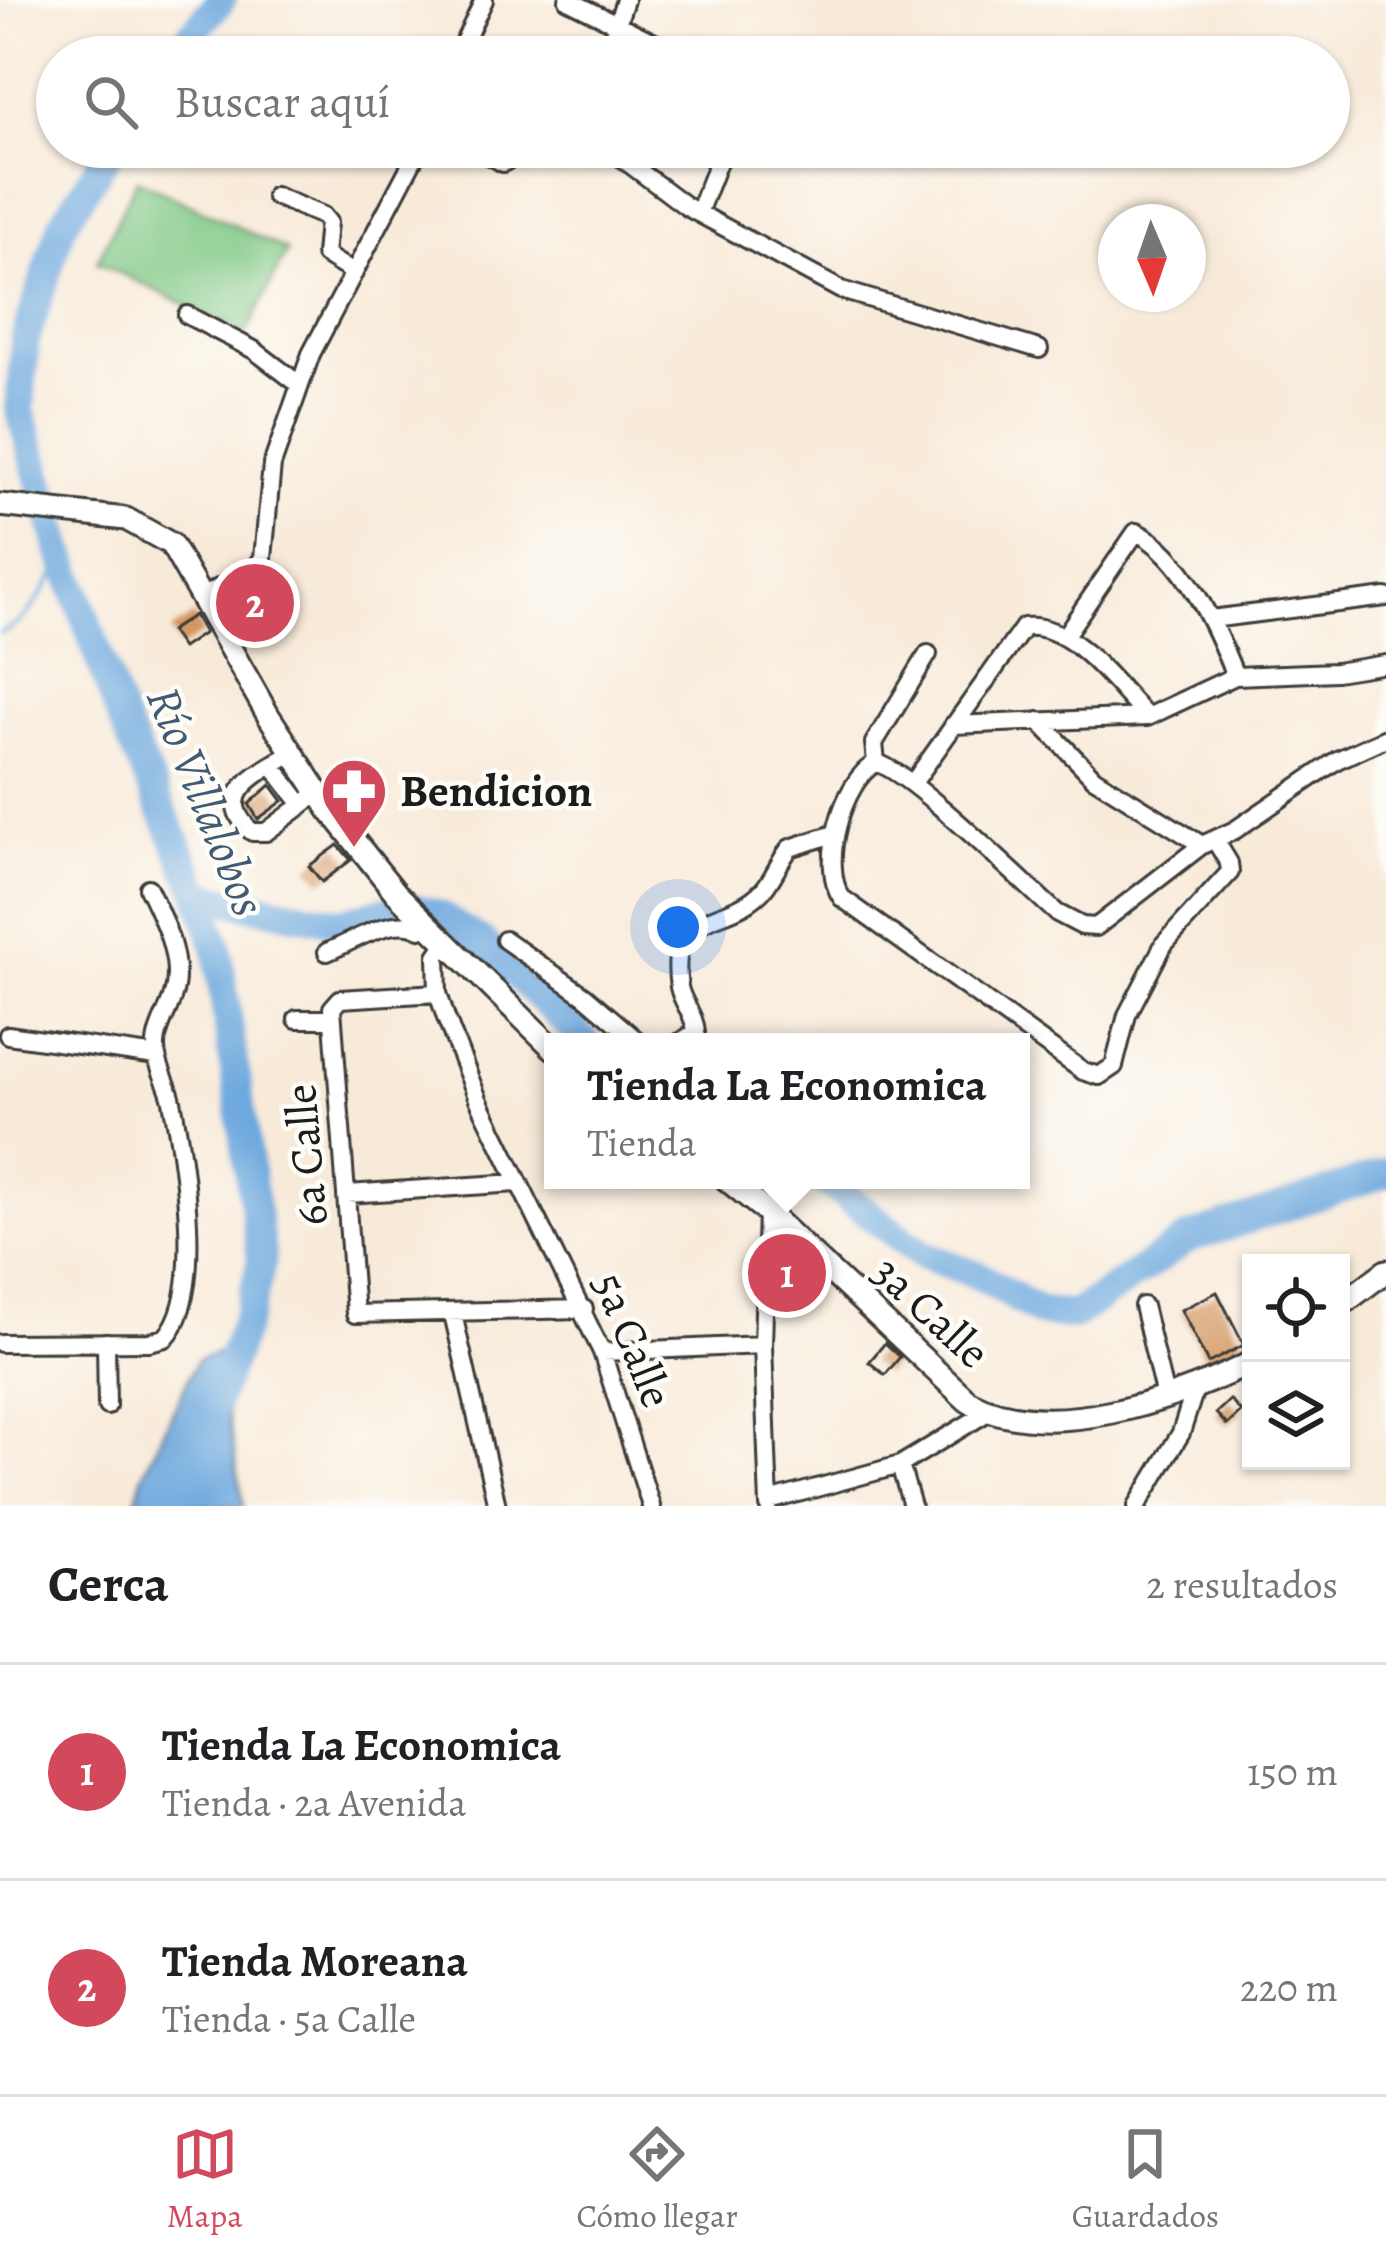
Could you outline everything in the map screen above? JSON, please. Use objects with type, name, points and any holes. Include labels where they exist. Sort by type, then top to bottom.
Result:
[{"type":"main road","points":[[0,505],[112,516],[140,524],[171,544],[203,596],[282,759],[310,799],[396,893],[544,1039]]},
{"type":"main road","name":"3a Calle","points":[[738,1189],[968,1401],[988,1412],[1023,1420],[1069,1418],[1196,1389],[1242,1367]]},
{"type":"main road","points":[[1350,1298],[1386,1271]]},
{"type":"street","points":[[467,36],[484,0]]},
{"type":"street","points":[[568,0],[642,36]]},
{"type":"street","points":[[614,36],[625,0]]},
{"type":"street","points":[[203,596],[255,569],[262,558],[272,465],[311,354],[409,168]]},
{"type":"street","points":[[636,168],[698,213],[841,290],[1040,349]]},
{"type":"street","points":[[698,213],[716,168]]},
{"type":"street","points":[[275,196],[328,222],[325,255],[354,273]]},
{"type":"street","points":[[187,315],[254,350],[300,385]]},
{"type":"street","points":[[1066,634],[1136,532],[1160,548],[1211,619],[1235,676]]},
{"type":"street","points":[[1211,619],[1386,596]]},
{"type":"street","points":[[913,783],[1020,631],[1037,626],[1066,634],[1147,717]]},
{"type":"street","points":[[876,763],[874,743],[928,654]]},
{"type":"street","points":[[952,725],[1147,717],[1235,676],[1336,672],[1386,664]]},
{"type":"street","points":[[1039,721],[1094,778],[1208,842],[1229,863],[1230,872],[1164,944],[1127,1015],[1114,1066],[1099,1076],[1083,1071],[842,898],[833,880],[834,834],[862,772],[876,763],[885,764],[913,783],[1057,913],[1082,926],[1096,927],[1208,842],[1337,760],[1386,738]]},
{"type":"street","points":[[282,759],[242,788],[235,811],[241,822],[252,832],[266,832],[310,799]]},
{"type":"street","points":[[695,1033],[680,991],[679,952],[688,934],[701,921],[740,907],[764,889],[790,848],[834,834]]},
{"type":"street","points":[[0,1334],[1,1343],[165,1338],[182,1311],[187,1258],[183,1166],[171,1094],[155,1042],[176,988],[168,930],[148,888]]},
{"type":"street","points":[[327,952],[382,928],[407,924],[420,929],[426,922]]},
{"type":"street","points":[[505,940],[628,1033]]},
{"type":"street","points":[[438,993],[437,956],[447,942]]},
{"type":"street","name":"6a Calle","points":[[438,993],[340,999],[330,1019],[356,1313],[453,1314]]},
{"type":"street","name":"5a Calle","points":[[438,993],[478,1100],[602,1352],[644,1501]]},
{"type":"street","points":[[297,1019],[330,1019]]},
{"type":"street","points":[[8,1035],[156,1055]]},
{"type":"street","points":[[347,1194],[518,1183]]},
{"type":"street","points":[[767,1212],[763,1345],[769,1503],[900,1465],[988,1412]]},
{"type":"street","points":[[1143,1306],[1165,1397]]},
{"type":"street","points":[[496,1506],[453,1314],[584,1310]]},
{"type":"street","points":[[106,1342],[107,1406]]},
{"type":"street","points":[[602,1352],[763,1345]]},
{"type":"street","points":[[1137,1506],[1181,1433],[1196,1389]]},
{"type":"street","points":[[900,1465],[912,1506]]},
{"type":"green space","points":[[137,179],[287,251],[246,334],[97,262]]},
{"type":"water","points":[[217,1353],[225,1374],[225,1400],[244,1506],[134,1506],[142,1477],[197,1360]]},
{"type":"building","points":[[256,583],[278,620],[258,632],[235,593]]},
{"type":"building","points":[[194,615],[204,633],[182,648],[170,631]]},
{"type":"building","points":[[271,785],[283,801],[258,819],[249,804]]},
{"type":"building","points":[[338,845],[351,860],[322,882],[309,866]]},
{"type":"building","points":[[783,1257],[802,1277],[790,1288],[778,1275]]},
{"type":"building","points":[[1217,1292],[1242,1346],[1208,1363],[1181,1310]]},
{"type":"building","points":[[885,1343],[900,1357],[885,1375],[869,1362]]},
{"type":"building","points":[[1230,1400],[1241,1412],[1227,1425],[1216,1413]]},
{"type":"waterway","name":"Río Villalobos","points":[[190,36],[221,0]]},
{"type":"waterway","name":"Río Villalobos","points":[[99,168],[62,225],[25,340],[20,410],[61,550],[121,718],[200,895],[217,946],[262,1260],[249,1312],[212,1410]]},
{"type":"waterway","points":[[0,633],[22,620],[65,562]]},
{"type":"waterway","points":[[200,895],[340,922],[406,906],[438,915],[483,943],[577,1033]]},
{"type":"waterway","points":[[836,1189],[923,1255],[978,1275],[1041,1313],[1074,1315],[1188,1239],[1386,1173]]},
{"type":"place","name":"Tienda Moreana","points":[[255,603]]},
{"type":"place","name":"Bendicion","points":[[354,850]]},
{"type":"place","name":"Tienda La Economica","points":[[787,1273]]}]
